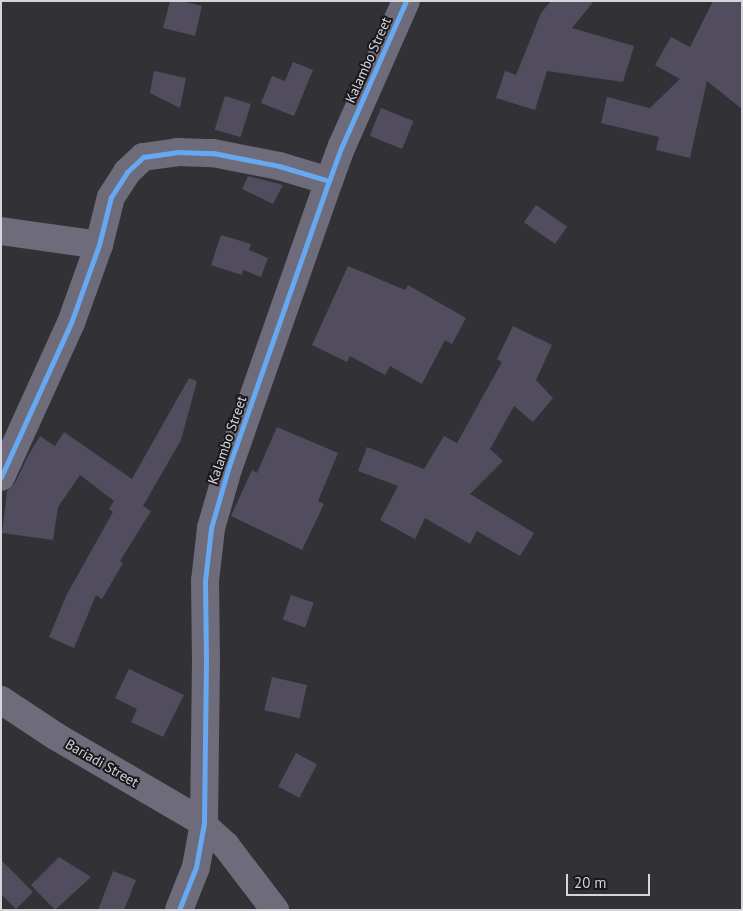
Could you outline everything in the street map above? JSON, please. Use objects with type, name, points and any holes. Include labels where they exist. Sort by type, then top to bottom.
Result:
[{"type":"street","name":"Kalambo Street","points":[[179,910],[196,867],[204,824],[205,581],[210,528],[228,468],[329,181],[406,1]]},
{"type":"street","points":[[1,477],[72,323],[99,245],[111,197],[127,172],[143,158],[177,152],[213,154],[279,166],[329,181]]},
{"type":"street","points":[[1,231],[99,245]]},
{"type":"street","name":"Bariadi Street","points":[[1,700],[57,737],[204,824],[226,846],[275,910]]},
{"type":"building","points":[[170,1],[181,1],[202,6],[195,36],[163,28]]},
{"type":"building","points":[[551,1],[594,1],[572,28],[634,46],[623,82],[547,71],[535,110],[496,98],[505,71],[516,75],[541,13]]},
{"type":"building","points":[[713,1],[742,1],[742,109],[707,81],[690,158],[656,150],[659,137],[601,123],[607,97],[650,108],[680,79],[655,65],[671,37],[690,47]]},
{"type":"building","points":[[293,62],[313,70],[294,116],[261,103],[272,76],[285,81]]},
{"type":"building","points":[[154,71],[186,78],[180,108],[150,93]]},
{"type":"building","points":[[225,96],[251,104],[241,137],[215,129]]},
{"type":"building","points":[[381,108],[413,121],[402,149],[370,136]]},
{"type":"building","points":[[248,176],[283,185],[273,204],[242,189]]},
{"type":"building","points":[[536,205],[567,227],[555,244],[524,222]]},
{"type":"building","points":[[221,235],[251,244],[249,250],[268,258],[261,277],[243,270],[242,275],[211,265]]},
{"type":"building","points":[[348,266],[405,290],[408,285],[466,318],[452,344],[445,340],[422,384],[390,366],[385,375],[350,356],[347,362],[312,345]]},
{"type":"building","points":[[513,326],[552,345],[536,380],[553,398],[533,422],[514,406],[490,449],[503,461],[470,494],[534,533],[520,556],[477,531],[470,544],[425,518],[415,539],[380,520],[398,486],[358,471],[367,447],[424,469],[444,436],[457,443],[502,362],[497,359]]},
{"type":"building","points":[[189,378],[197,381],[181,440],[143,506],[151,511],[120,561],[123,563],[102,599],[96,595],[74,648],[49,637],[67,594],[113,512],[109,509],[114,501],[80,475],[58,507],[53,540],[2,533],[7,491],[15,483],[40,436],[55,446],[64,432],[132,479]]},
{"type":"building","points":[[277,427],[338,453],[318,501],[324,504],[302,550],[231,516],[252,470],[257,473]]},
{"type":"building","points":[[291,595],[314,603],[305,627],[283,620]]},
{"type":"building","points":[[129,669],[184,695],[163,737],[131,722],[137,709],[115,698]]},
{"type":"building","points":[[272,677],[307,685],[299,718],[264,710]]},
{"type":"building","points":[[296,753],[317,764],[299,798],[278,787]]},
{"type":"building","points":[[59,857],[91,877],[55,910],[31,885]]},
{"type":"building","points":[[1,860],[33,892],[16,909],[1,894]]},
{"type":"building","points":[[113,871],[136,880],[124,910],[98,910]]},
{"type":"cycle path","points":[[179,910],[196,867],[204,823],[205,581],[211,528],[228,469],[329,181],[342,146],[406,1]]},
{"type":"cycle path","points":[[1,477],[71,323],[99,245],[111,197],[127,172],[143,157],[177,152],[213,153],[279,166],[329,181]]}]
